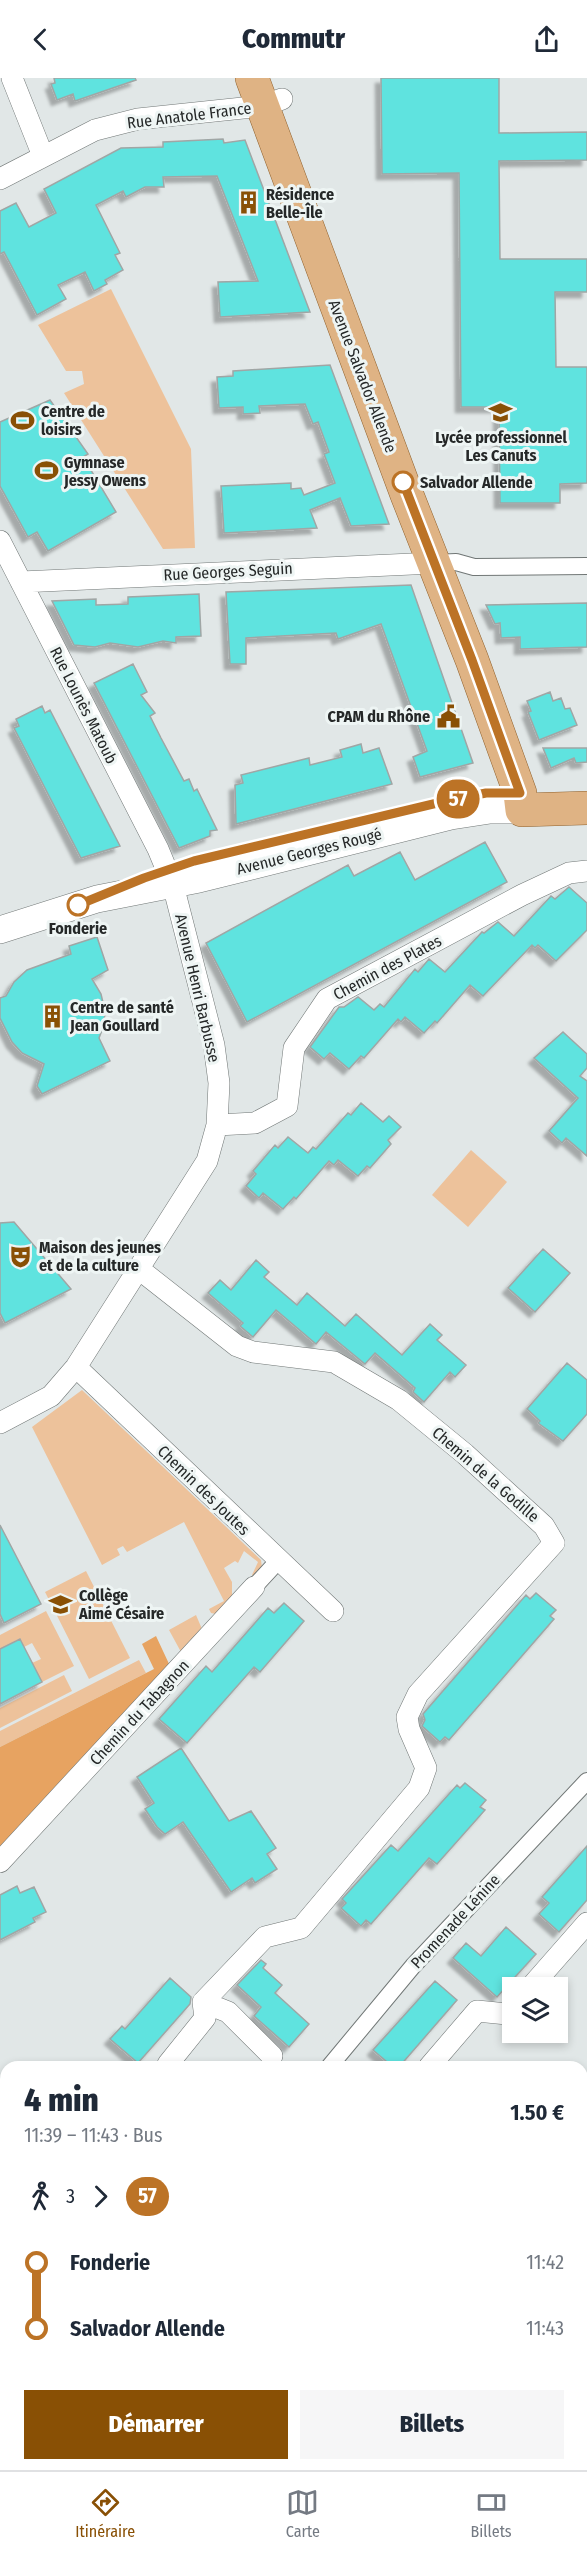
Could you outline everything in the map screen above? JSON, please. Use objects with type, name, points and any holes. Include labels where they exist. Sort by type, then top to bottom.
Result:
[{"type":"main road","name":"Avenue Salvador Allende","points":[[265,94],[521,802]]},
{"type":"main road","points":[[521,802],[587,794]]},
{"type":"main road","points":[[521,802],[587,808]]},
{"type":"street","points":[[12,78],[44,156]]},
{"type":"street","name":"Rue Anatole France","points":[[0,179],[95,130],[138,119],[265,94]]},
{"type":"street","name":"Rue Lounès Matoub","points":[[0,541],[170,877]]},
{"type":"street","points":[[434,562],[456,562],[474,567],[587,567]]},
{"type":"street","name":"Rue Georges Seguin","points":[[21,582],[434,562]]},
{"type":"street","name":"Avenue Georges Rougé","points":[[0,930],[370,817],[486,793],[521,802]]},
{"type":"street","name":"Chemin des Plates","points":[[217,1125],[255,1123],[286,1106],[294,1048],[327,999],[522,895],[569,873],[587,871]]},
{"type":"street","name":"Avenue Henri Barbusse","points":[[0,1423],[51,1396],[76,1367],[207,1161],[217,1125],[219,1083],[214,1045],[170,877]]},
{"type":"street","name":"Chemin de la Godille","points":[[139,1269],[237,1346],[253,1352],[334,1362],[399,1400],[465,1454],[536,1518],[554,1543],[418,1694],[407,1717],[409,1729],[426,1768],[419,1788],[301,1928],[266,1937],[203,2002]]},
{"type":"street","name":"Chemin des Joutes","points":[[76,1367],[333,1611]]},
{"type":"street","name":"Chemin du Tabagnon","points":[[0,1862],[278,1561]]},
{"type":"street","name":"Promenade Lénine","points":[[334,2061],[419,1960],[587,1781]]},
{"type":"street","points":[[540,1977],[587,1923]]},
{"type":"street","points":[[170,2061],[205,2018],[203,2002],[228,2012],[272,2056]]},
{"type":"street","points":[[434,2061],[477,2011],[502,2014]]},
{"type":"shaded area","points":[[111,289],[191,449],[195,548],[163,549],[64,393],[84,384],[82,371],[66,371],[38,325]]},
{"type":"shaded area","points":[[471,1150],[507,1182],[468,1227],[432,1195]]},
{"type":"shaded area","points":[[82,1390],[261,1560],[262,1568],[256,1579],[252,1575],[258,1562],[244,1551],[238,1563],[235,1561],[224,1568],[232,1582],[232,1600],[216,1614],[211,1613],[209,1609],[224,1601],[184,1522],[127,1552],[123,1546],[117,1549],[120,1555],[102,1565],[32,1427]]},
{"type":"shaded area","points":[[86,1571],[130,1658],[89,1679],[45,1592]]},
{"type":"shaded area","points":[[46,1611],[74,1666],[42,1682],[32,1663],[41,1659],[32,1643],[24,1647],[19,1639],[0,1649],[0,1635]]},
{"type":"shaded area","points":[[196,1615],[202,1629],[181,1652],[169,1630]]},
{"type":"shaded area","points":[[156,1636],[170,1666],[0,1848],[0,1747],[154,1669],[142,1644]]},
{"type":"shaded area","points":[[139,1660],[146,1673],[0,1747],[0,1731]]},
{"type":"shaded area","points":[[64,1675],[72,1691],[0,1728],[0,1708]]},
{"type":"building","points":[[54,78],[135,78],[136,80],[75,101],[73,94],[57,100],[51,84],[55,83]]},
{"type":"building","points":[[381,78],[499,78],[499,133],[587,132],[587,160],[499,161],[500,259],[587,259],[587,292],[555,292],[556,367],[587,367],[587,483],[560,484],[560,503],[500,503],[499,407],[461,407],[459,173],[382,174]]},
{"type":"building","points":[[223,139],[224,143],[245,140],[310,312],[220,317],[218,282],[258,281],[217,176],[163,177],[164,187],[145,187],[126,197],[123,191],[96,205],[120,253],[115,255],[123,270],[105,280],[107,284],[94,291],[85,272],[58,285],[66,299],[37,315],[4,252],[0,254],[0,211],[16,203],[29,227],[56,213],[44,189],[121,148],[163,147],[163,142]]},
{"type":"building","points":[[330,365],[389,524],[351,526],[340,498],[310,510],[317,528],[224,533],[221,486],[291,483],[291,489],[301,488],[304,495],[335,483],[324,454],[329,452],[318,422],[313,424],[305,404],[259,406],[260,413],[243,414],[243,407],[219,408],[217,377],[233,376],[233,371]]},
{"type":"building","name":"Gymnase Jessy Owens","points":[[50,400],[88,454],[83,457],[116,512],[48,551],[37,532],[28,537],[0,486],[0,422]]},
{"type":"building","points":[[411,585],[473,763],[420,777],[413,757],[427,751],[381,624],[338,639],[336,633],[246,638],[246,664],[230,664],[226,592]]},
{"type":"building","points":[[199,594],[201,636],[176,637],[176,643],[163,641],[138,647],[110,643],[95,647],[74,645],[52,601],[96,599],[96,605],[128,604],[128,597]]},
{"type":"building","points":[[587,603],[587,647],[520,649],[520,637],[501,638],[500,623],[495,624],[486,605]]},
{"type":"building","points":[[133,664],[147,692],[141,695],[155,713],[150,716],[161,738],[184,781],[189,779],[194,791],[197,789],[217,830],[210,831],[210,836],[179,848],[94,683]]},
{"type":"building","points":[[550,692],[553,701],[561,698],[565,709],[570,708],[577,725],[539,740],[528,712],[531,711],[527,701]]},
{"type":"building","points":[[42,706],[45,713],[50,710],[120,846],[81,858],[14,728],[19,726],[16,719]]},
{"type":"building","points":[[361,744],[363,753],[379,748],[392,784],[236,824],[235,785],[243,783],[241,775],[309,758],[310,765],[342,757],[340,750]]},
{"type":"building","points":[[543,748],[587,748],[587,762],[576,763],[574,758],[551,768]]},
{"type":"building","points":[[485,842],[507,882],[247,1022],[206,943],[348,865],[354,876],[400,852],[415,880]]},
{"type":"building","points":[[569,887],[587,903],[587,930],[556,961],[538,945],[535,948],[532,945],[483,996],[470,985],[437,1023],[435,1021],[424,1033],[405,1017],[401,1022],[398,1019],[364,1058],[361,1056],[349,1069],[330,1053],[324,1059],[310,1047],[339,1007],[344,1007],[358,997],[374,1010],[380,1004],[384,1007],[415,969],[418,972],[429,959],[445,972],[482,932],[484,933],[498,922],[514,936],[551,896],[555,899]]},
{"type":"building","name":"Centre de santé Jean Goullard","points":[[97,937],[108,970],[92,979],[101,994],[105,1011],[104,1025],[99,1038],[110,1061],[42,1094],[37,1086],[44,1064],[22,1053],[12,1042],[0,1018],[0,998],[6,996],[14,982],[27,970],[71,954],[69,946]]},
{"type":"building","points":[[563,1032],[587,1054],[587,1068],[580,1076],[587,1081],[587,1156],[566,1138],[562,1143],[549,1131],[578,1098],[534,1058]]},
{"type":"building","points":[[361,1103],[383,1122],[389,1116],[401,1127],[388,1140],[391,1144],[370,1168],[367,1166],[358,1176],[338,1160],[334,1165],[329,1161],[296,1199],[294,1197],[283,1209],[263,1193],[259,1198],[246,1186],[256,1174],[253,1171],[275,1145],[278,1148],[288,1137],[308,1153],[313,1147],[316,1149],[348,1113],[351,1115]]},
{"type":"building","name":"Maison des jeunes et de la culture","points":[[14,1222],[71,1289],[5,1323],[0,1313],[0,1223]]},
{"type":"building","points":[[543,1249],[570,1273],[535,1312],[508,1288]]},
{"type":"building","points":[[256,1260],[269,1272],[264,1277],[297,1305],[307,1293],[345,1326],[356,1314],[402,1355],[430,1324],[442,1335],[437,1340],[466,1365],[455,1377],[450,1372],[424,1402],[413,1392],[415,1388],[375,1353],[365,1364],[326,1332],[316,1344],[276,1310],[253,1337],[240,1326],[243,1323],[208,1293],[220,1280],[231,1290]]},
{"type":"building","points":[[567,1363],[587,1380],[587,1414],[563,1441],[538,1423],[540,1421],[527,1409]]},
{"type":"building","points":[[0,1525],[41,1604],[4,1623],[0,1614]]},
{"type":"building","points":[[536,1593],[556,1610],[550,1616],[554,1619],[449,1740],[445,1737],[440,1742],[422,1726],[425,1720],[423,1714],[526,1595],[530,1599]]},
{"type":"building","points":[[284,1603],[304,1621],[260,1672],[254,1667],[187,1743],[159,1719],[206,1666],[212,1672],[268,1608],[274,1613]]},
{"type":"building","points":[[20,1639],[42,1682],[0,1704],[0,1649]]},
{"type":"building","points":[[181,1748],[229,1821],[251,1811],[276,1848],[267,1854],[277,1869],[255,1883],[252,1878],[231,1892],[183,1822],[165,1834],[157,1827],[145,1809],[154,1803],[137,1777]]},
{"type":"building","points":[[465,1783],[486,1800],[480,1807],[485,1810],[437,1864],[429,1858],[371,1924],[366,1920],[361,1926],[341,1908],[346,1903],[342,1899],[391,1845],[398,1851],[457,1785],[460,1788]]},
{"type":"building","points":[[587,1846],[587,1900],[559,1932],[539,1914],[549,1903],[542,1897]]},
{"type":"building","points":[[17,1886],[20,1893],[34,1887],[46,1912],[33,1918],[35,1922],[0,1940],[0,1895]]},
{"type":"building","points":[[506,1927],[536,1954],[515,1977],[502,1977],[502,1991],[497,1997],[453,1958],[466,1943],[481,1956]]},
{"type":"building","points":[[261,1960],[266,1964],[263,1968],[282,1985],[275,1993],[309,2024],[289,2047],[254,2016],[261,2007],[237,1985]]},
{"type":"building","points":[[170,1978],[191,1997],[190,2004],[140,2061],[136,2061],[110,2039],[122,2026],[125,2029]]},
{"type":"building","points":[[435,1981],[457,2000],[404,2061],[386,2061],[373,2050]]},
{"type":"bus line","name":"57","points":[[78,905],[144,878],[194,861],[370,817],[450,800],[486,793],[520,793],[472,660],[403,482]]},
{"type":"place","name":"Résidence Belle-Île","points":[[248,203]]},
{"type":"place","name":"Lycée professionnel Les Canuts","points":[[501,412]]},
{"type":"place","name":"Centre de loisirs","points":[[23,420]]},
{"type":"place","name":"Gymnase Jessy Owens","points":[[46,471]]},
{"type":"place","name":"Salvador Allende","points":[[403,482]]},
{"type":"place","name":"CPAM du Rhône","points":[[448,716]]},
{"type":"place","name":"Fonderie","points":[[78,905]]},
{"type":"place","name":"Centre de santé Jean Goullard","points":[[52,1016]]},
{"type":"place","name":"Maison des jeunes et de la culture","points":[[21,1256]]},
{"type":"place","name":"Collège Aimé Césaire","points":[[61,1604]]}]
